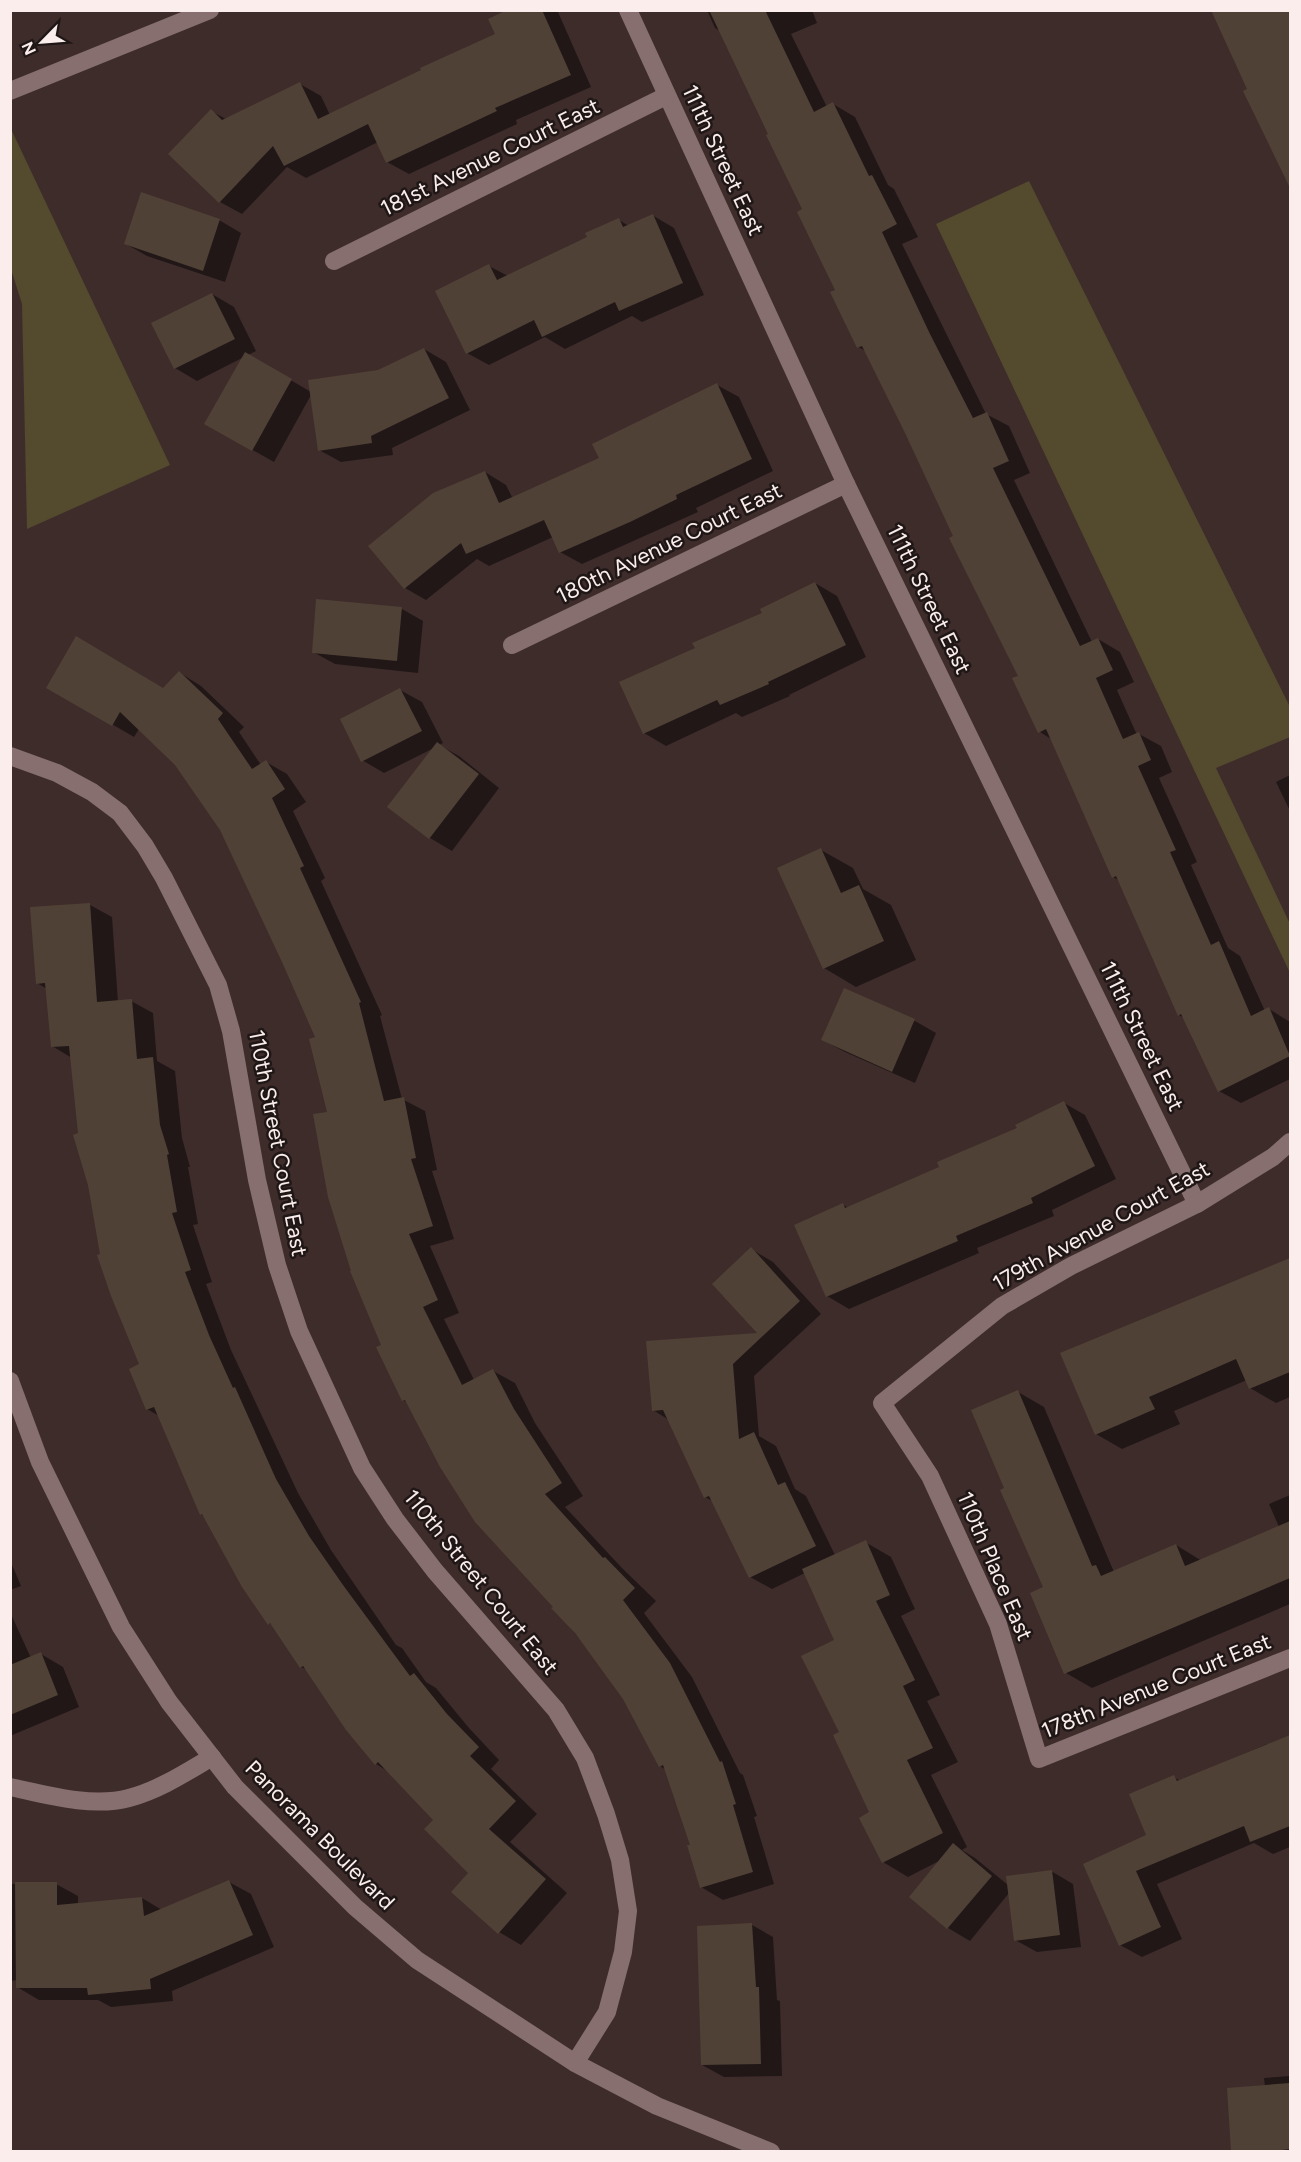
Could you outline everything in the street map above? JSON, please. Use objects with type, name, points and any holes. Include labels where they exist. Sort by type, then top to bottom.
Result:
[{"type":"street","points":[[10,91],[210,10]]},
{"type":"street","name":"111th Street East","points":[[628,10],[846,484],[1197,1204]]},
{"type":"street","name":"181st Avenue Court East","points":[[334,261],[666,96]]},
{"type":"street","name":"180th Avenue Court East","points":[[512,645],[846,484]]},
{"type":"street","name":"110th Street Court East","points":[[10,756],[57,773],[92,792],[120,813],[145,846],[164,878],[218,985],[231,1031],[257,1180],[277,1264],[299,1331],[362,1468],[395,1519],[435,1571],[556,1710],[585,1758],[620,1860],[628,1911],[623,1952],[607,2012],[575,2063]]},
{"type":"street","name":"179th Avenue Court East","points":[[882,1403],[1002,1306],[1071,1266],[1197,1204],[1273,1157],[1290,1142]]},
{"type":"street","name":"Panorama Boulevard","points":[[10,1381],[40,1462],[121,1628],[169,1702],[235,1787],[347,1899],[417,1960],[575,2063],[657,2106],[771,2151]]},
{"type":"street","name":"110th Place East","points":[[882,1403],[930,1476],[998,1624],[1039,1759]]},
{"type":"street","name":"178th Avenue Court East","points":[[1039,1759],[1290,1658]]},
{"type":"street","points":[[10,1787],[50,1796],[96,1801],[127,1799],[159,1788],[212,1757]]},
{"type":"shaded area","points":[[11,129],[170,465],[27,529],[22,304],[10,266]]},
{"type":"shaded area","points":[[1029,181],[1290,707],[1290,737],[1216,768],[1290,924],[1290,973],[936,224]]},
{"type":"building","points":[[507,10],[542,10],[571,75],[495,108],[497,111],[386,163],[368,124],[284,166],[273,146],[219,203],[168,154],[211,109],[222,120],[300,82],[318,119],[421,70],[420,68],[495,34],[488,19]]},
{"type":"building","points":[[709,10],[765,10],[814,112],[833,102],[869,176],[872,175],[897,224],[882,232],[930,334],[973,418],[987,412],[1009,461],[993,468],[1080,646],[1098,638],[1113,670],[1096,678],[1123,739],[1139,732],[1151,760],[1138,766],[1176,850],[1170,852],[1211,945],[1219,941],[1251,1016],[1269,1007],[1290,1056],[1218,1092],[1181,1014],[1178,1016],[1116,876],[1112,878],[1046,729],[1038,733],[1012,678],[1018,676],[949,538],[953,536],[905,433],[862,346],[857,348],[830,292],[835,290],[797,212],[802,209]]},
{"type":"building","points":[[1211,10],[1290,10],[1290,188],[1243,91],[1247,89]]},
{"type":"building","points":[[141,192],[220,219],[203,271],[124,244]]},
{"type":"building","points":[[653,214],[683,283],[619,311],[615,302],[542,337],[534,320],[466,354],[435,291],[489,264],[497,280],[587,237],[585,233],[619,218],[623,227]]},
{"type":"building","points":[[212,293],[235,339],[174,369],[151,323]]},
{"type":"building","points":[[424,348],[449,398],[371,436],[372,443],[318,451],[308,380],[378,370]]},
{"type":"building","points":[[245,352],[292,379],[252,451],[204,424]]},
{"type":"building","points":[[717,383],[752,459],[676,495],[677,499],[630,522],[559,553],[544,520],[466,554],[461,543],[404,589],[368,546],[433,493],[485,471],[499,503],[599,458],[592,444]]},
{"type":"building","points":[[815,582],[846,645],[768,682],[769,684],[720,705],[717,700],[643,734],[619,682],[695,648],[692,643],[762,613],[760,609]]},
{"type":"building","points":[[316,599],[402,607],[397,661],[312,653]]},
{"type":"building","points":[[76,636],[163,688],[179,671],[223,713],[218,719],[252,769],[266,760],[285,789],[272,798],[304,866],[300,868],[361,1002],[359,1003],[384,1101],[404,1097],[416,1158],[411,1159],[433,1226],[409,1234],[438,1300],[423,1307],[462,1385],[493,1369],[514,1409],[562,1483],[545,1494],[603,1558],[605,1557],[635,1588],[623,1600],[670,1663],[720,1762],[722,1761],[736,1804],[733,1805],[753,1872],[700,1888],[687,1845],[690,1845],[663,1765],[659,1767],[623,1699],[575,1633],[475,1522],[440,1467],[405,1400],[402,1401],[376,1347],[381,1345],[350,1271],[328,1197],[313,1114],[327,1112],[309,1039],[315,1037],[220,830],[175,765],[120,712],[112,726],[46,688]]},
{"type":"building","points":[[400,688],[422,731],[361,762],[340,719]]},
{"type":"building","points":[[437,742],[479,774],[429,839],[387,807]]},
{"type":"building","points":[[821,848],[841,893],[859,885],[884,941],[823,969],[777,868]]},
{"type":"building","points":[[90,903],[97,1002],[132,999],[137,1059],[153,1057],[160,1125],[169,1154],[167,1155],[177,1212],[172,1213],[191,1270],[185,1272],[209,1335],[276,1479],[309,1536],[410,1676],[414,1673],[447,1714],[479,1747],[470,1756],[516,1801],[489,1829],[546,1879],[498,1934],[451,1892],[468,1873],[424,1829],[433,1820],[378,1762],[375,1765],[346,1730],[303,1666],[300,1668],[270,1623],[268,1625],[242,1587],[202,1514],[200,1515],[154,1407],[146,1410],[129,1369],[139,1364],[97,1255],[100,1254],[88,1185],[73,1135],[78,1133],[69,1046],[51,1047],[45,983],[36,984],[30,907]]},
{"type":"building","points":[[844,988],[915,1019],[892,1072],[821,1040]]},
{"type":"building","points":[[1064,1101],[1095,1166],[1031,1198],[1033,1203],[956,1236],[958,1241],[826,1297],[794,1225],[843,1203],[845,1208],[939,1167],[937,1162],[1017,1128],[1015,1125]]},
{"type":"building","points":[[751,1247],[800,1301],[733,1364],[739,1439],[754,1432],[778,1485],[785,1482],[816,1546],[749,1578],[709,1496],[704,1498],[663,1410],[652,1411],[646,1341],[757,1333],[712,1284]]},
{"type":"building","points":[[1290,1258],[1290,1372],[1249,1389],[1236,1359],[1149,1397],[1155,1409],[1095,1435],[1060,1353]]},
{"type":"building","points":[[1018,1390],[1092,1566],[1096,1565],[1101,1576],[1176,1544],[1185,1566],[1290,1521],[1290,1578],[1064,1674],[1030,1593],[1043,1587],[1000,1490],[1004,1488],[971,1410]]},
{"type":"building","points":[[866,1540],[890,1595],[876,1601],[915,1680],[903,1686],[933,1748],[907,1760],[943,1833],[882,1863],[859,1818],[869,1812],[833,1735],[839,1732],[801,1656],[834,1640],[802,1569]]},
{"type":"building","points":[[41,1652],[58,1695],[10,1715],[10,1665]]},
{"type":"building","points":[[1290,1735],[1290,1826],[1250,1842],[1244,1826],[1136,1871],[1161,1927],[1119,1946],[1083,1864],[1146,1835],[1129,1794],[1174,1775],[1177,1781]]},
{"type":"building","points":[[953,1843],[992,1876],[947,1929],[909,1897]]},
{"type":"building","points":[[1052,1870],[1060,1935],[1014,1941],[1006,1876]]},
{"type":"building","points":[[229,1880],[253,1935],[150,1979],[151,1989],[88,1995],[87,1988],[16,1988],[15,1882],[57,1882],[57,1905],[142,1897],[144,1916]]},
{"type":"building","points":[[752,1923],[756,1987],[759,1987],[761,2064],[701,2065],[697,1926]]},
{"type":"building","points":[[1290,2083],[1290,2149],[1231,2151],[1227,2088]]}]
